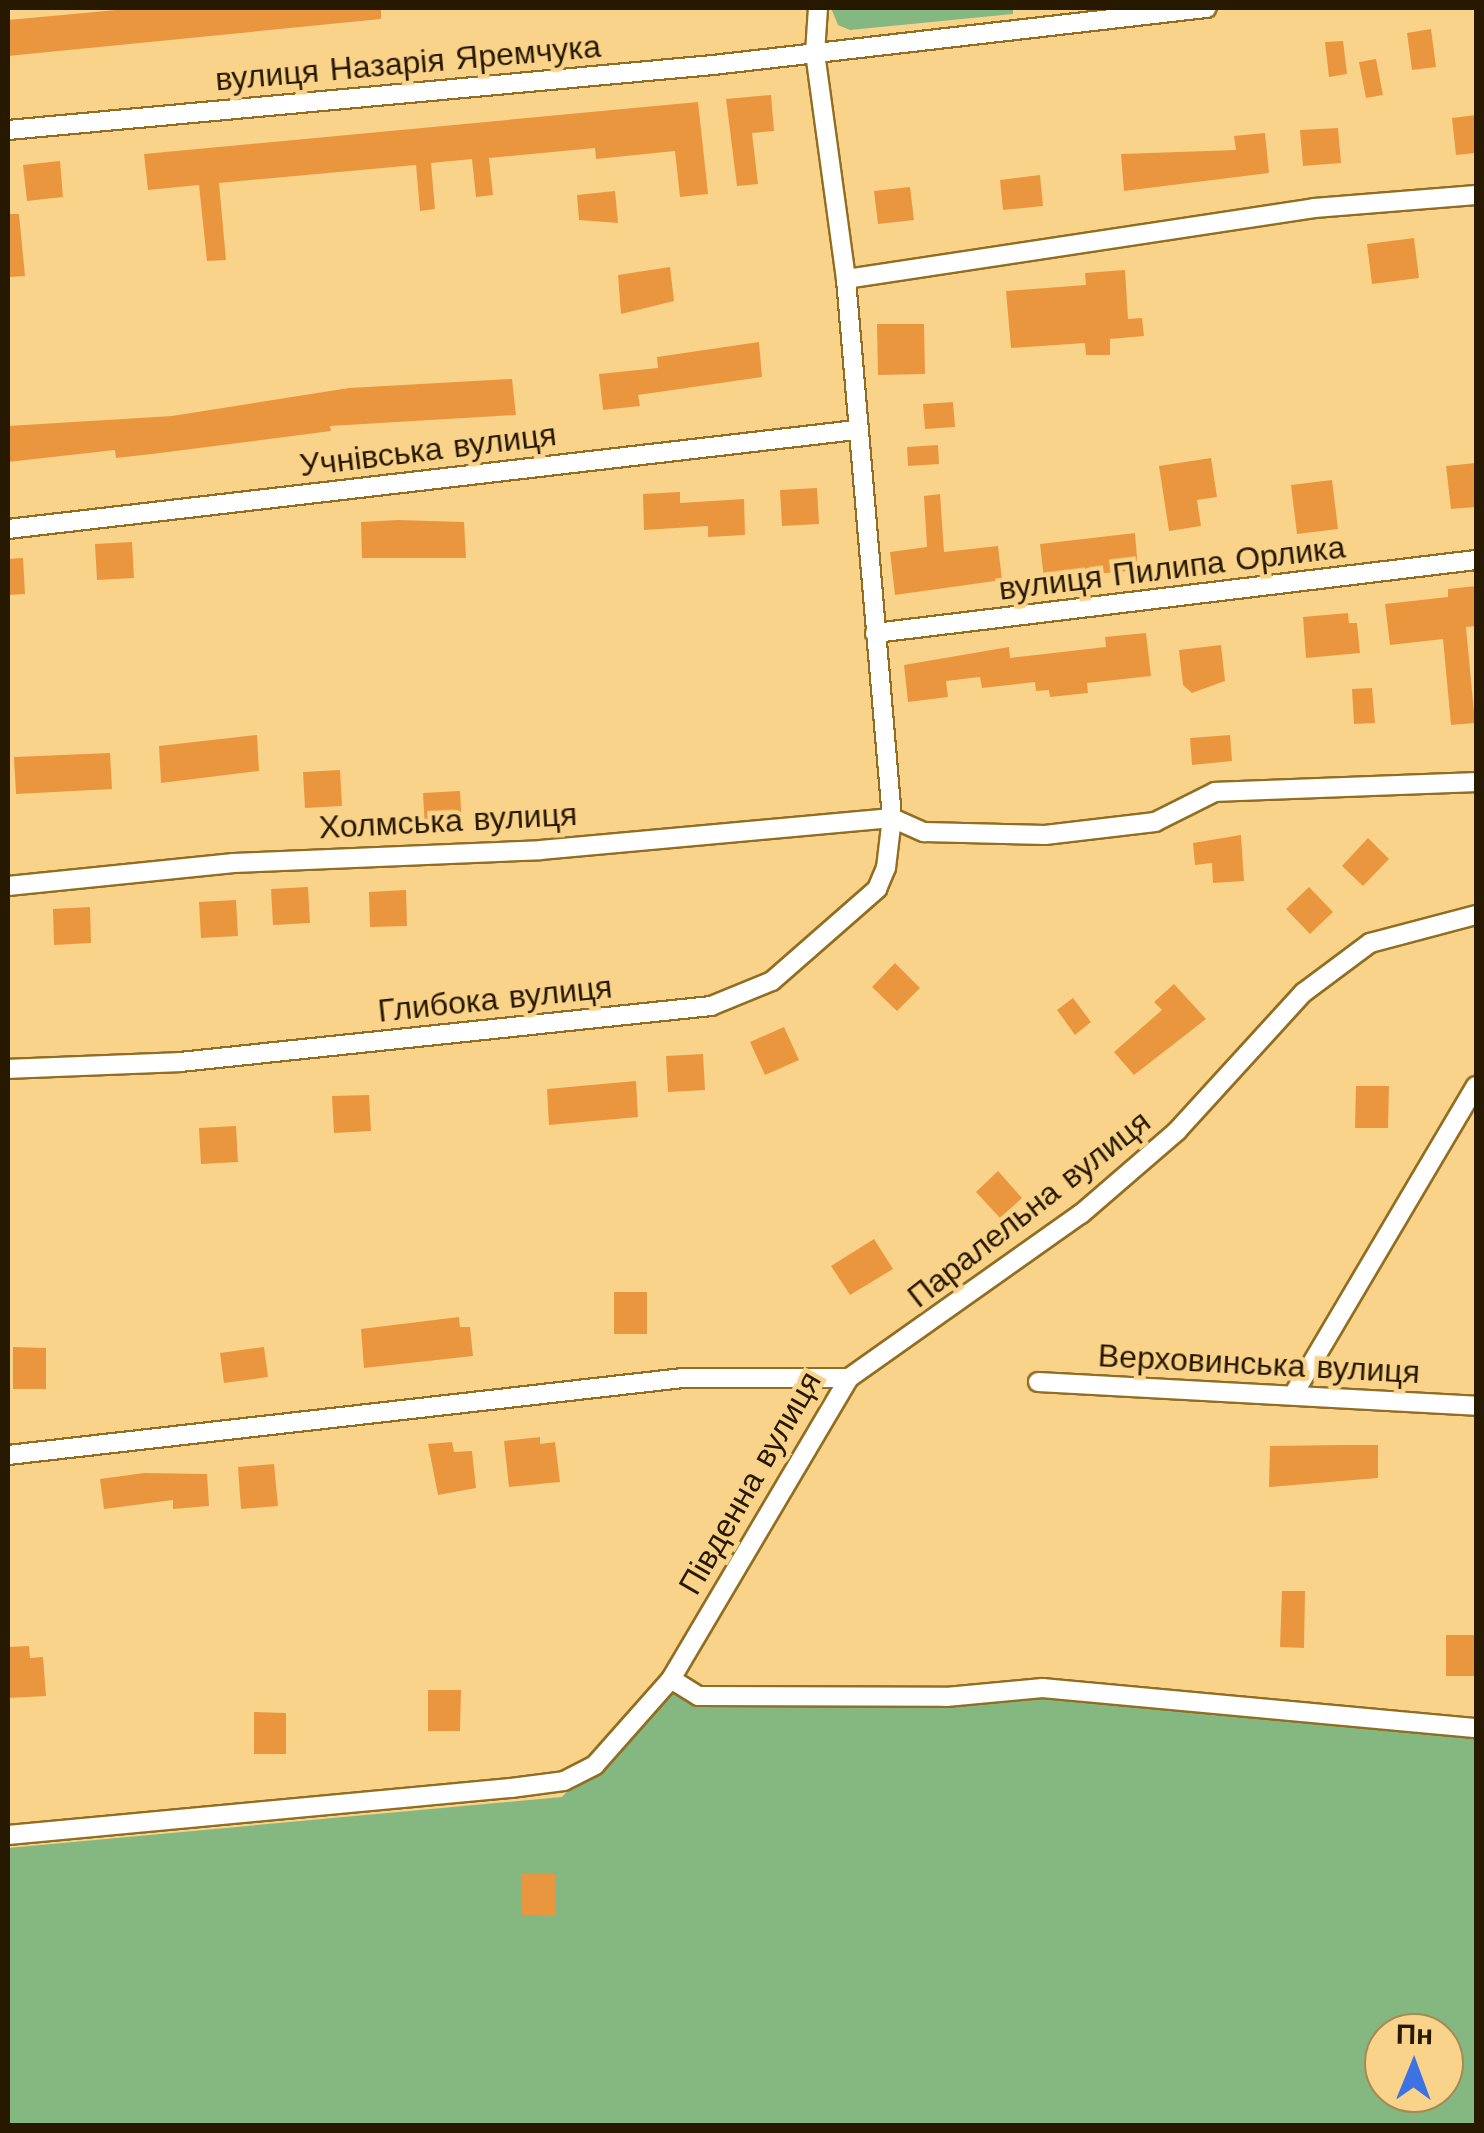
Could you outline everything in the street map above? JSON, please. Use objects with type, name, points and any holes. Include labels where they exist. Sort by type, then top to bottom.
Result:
[{"type":"street","name":"Глибока вулиця","points":[[8,1068],[180,1062],[711,1006],[772,981],[876,889],[886,868],[892,818],[846,279],[815,53],[818,8]]},
{"type":"street","name":"вулиця Назарія Яремчука","points":[[8,130],[815,53],[1207,8]]},
{"type":"street","points":[[846,279],[1314,208],[1476,195]]},
{"type":"street","name":"Учнівська вулиця","points":[[8,530],[856,430]]},
{"type":"street","name":"вулиця Пилипа Орлика","points":[[875,632],[1476,560]]},
{"type":"street","points":[[892,818],[924,832],[1045,835],[1155,822],[1215,792],[1476,782]]},
{"type":"street","name":"Холмська вулиця","points":[[8,886],[234,862],[540,850],[892,818]]},
{"type":"street","name":"Паралельна вулиця","points":[[850,1378],[1081,1214],[1177,1132],[1316,983],[1370,943],[1476,915]]},
{"type":"street","points":[[1294,1395],[1476,1086]]},
{"type":"street","name":"Південна вулиця","points":[[8,1455],[683,1378],[850,1378]]},
{"type":"street","name":"Південна вулиця","points":[[8,1836],[564,1781],[595,1764],[671,1679],[850,1378]]},
{"type":"street","name":"Верховинська вулиця","points":[[1038,1382],[1476,1406]]},
{"type":"street","points":[[671,1679],[698,1696],[946,1697],[1043,1688],[1476,1728]]},
{"type":"green space","points":[[831,8],[1013,8],[1013,14],[850,30],[838,25]]},
{"type":"green space","points":[[671,1679],[698,1696],[1043,1688],[1476,1729],[1476,2125],[8,2126],[8,1848],[562,1797]]},
{"type":"building","points":[[138,8],[381,8],[381,19],[8,56],[8,20]]},
{"type":"building","points":[[1431,29],[1436,67],[1412,70],[1407,33]]},
{"type":"building","points":[[1343,41],[1347,74],[1329,77],[1325,42]]},
{"type":"building","points":[[1376,59],[1383,95],[1366,98],[1359,62]]},
{"type":"building","points":[[771,95],[774,131],[752,133],[758,184],[737,186],[726,99]]},
{"type":"building","points":[[698,102],[708,194],[680,197],[675,151],[596,159],[595,148],[489,158],[493,195],[476,197],[472,159],[431,163],[435,209],[420,211],[416,165],[219,183],[226,260],[207,261],[199,185],[148,190],[144,154]]},
{"type":"building","points":[[1476,115],[1476,153],[1456,155],[1452,118]]},
{"type":"building","points":[[1338,128],[1341,163],[1303,166],[1300,130]]},
{"type":"building","points":[[1265,133],[1269,173],[1124,191],[1121,154],[1236,150],[1234,136]]},
{"type":"building","points":[[60,161],[63,197],[27,201],[23,165]]},
{"type":"building","points":[[1040,175],[1043,206],[1003,210],[1000,180]]},
{"type":"building","points":[[910,187],[914,220],[878,224],[874,191]]},
{"type":"building","points":[[615,191],[618,223],[579,220],[577,195]]},
{"type":"building","points":[[8,214],[19,214],[25,276],[10,277]]},
{"type":"building","points":[[1414,238],[1419,278],[1372,284],[1367,244]]},
{"type":"building","points":[[670,267],[674,301],[621,314],[618,275]]},
{"type":"building","points":[[1125,270],[1128,319],[1142,318],[1144,336],[1110,339],[1110,355],[1086,355],[1085,343],[1011,348],[1006,291],[1086,285],[1085,273]]},
{"type":"building","points":[[877,324],[924,324],[925,374],[878,375]]},
{"type":"building","points":[[759,342],[762,377],[638,395],[640,406],[603,410],[599,374],[658,368],[657,357]]},
{"type":"building","points":[[512,379],[516,415],[330,426],[331,431],[152,454],[116,458],[115,450],[8,462],[8,426],[172,416],[349,388]]},
{"type":"building","points":[[953,402],[955,427],[925,429],[923,404]]},
{"type":"building","points":[[938,445],[939,464],[908,466],[907,447]]},
{"type":"building","points":[[1211,458],[1217,497],[1197,500],[1201,526],[1169,531],[1159,466]]},
{"type":"building","points":[[1476,463],[1476,507],[1451,509],[1446,466]]},
{"type":"building","points":[[1332,480],[1338,529],[1297,534],[1291,485]]},
{"type":"building","points":[[817,488],[819,524],[782,526],[780,490]]},
{"type":"building","points":[[680,492],[680,503],[744,499],[745,535],[708,537],[708,526],[644,530],[643,494]]},
{"type":"building","points":[[940,494],[944,552],[998,546],[1002,580],[895,595],[890,552],[927,547],[924,496]]},
{"type":"building","points":[[361,522],[464,522],[466,558],[362,558]]},
{"type":"building","points":[[1135,533],[1138,570],[1044,579],[1040,544]]},
{"type":"building","points":[[132,542],[134,578],[97,580],[95,544]]},
{"type":"building","points":[[23,558],[25,594],[8,595],[8,559]]},
{"type":"building","points":[[1476,586],[1476,626],[1466,627],[1475,723],[1451,725],[1443,639],[1390,645],[1385,604],[1448,597],[1448,589]]},
{"type":"building","points":[[1348,613],[1349,623],[1357,623],[1360,653],[1306,658],[1303,617]]},
{"type":"building","points":[[1146,633],[1151,676],[1087,683],[1088,693],[1050,697],[1049,690],[1036,691],[1035,682],[982,688],[980,677],[946,681],[948,697],[908,702],[904,665],[1009,647],[1010,658],[1106,647],[1105,637]]},
{"type":"building","points":[[1221,645],[1225,681],[1192,693],[1183,685],[1179,650]]},
{"type":"building","points":[[1372,688],[1375,723],[1354,724],[1352,689]]},
{"type":"building","points":[[257,735],[259,771],[161,783],[159,746]]},
{"type":"building","points":[[1230,735],[1232,761],[1192,765],[1190,738]]},
{"type":"building","points":[[110,753],[112,789],[16,794],[14,757]]},
{"type":"building","points":[[340,770],[342,806],[305,808],[303,772]]},
{"type":"building","points":[[460,791],[462,827],[425,829],[423,793]]},
{"type":"building","points":[[1241,835],[1244,881],[1213,883],[1212,863],[1195,865],[1193,843]]},
{"type":"building","points":[[1368,838],[1389,859],[1363,886],[1342,866]]},
{"type":"building","points":[[308,887],[310,923],[273,925],[271,889]]},
{"type":"building","points":[[1309,887],[1333,912],[1310,934],[1286,909]]},
{"type":"building","points":[[406,890],[407,926],[370,927],[369,892]]},
{"type":"building","points":[[236,900],[238,936],[201,938],[199,902]]},
{"type":"building","points":[[90,907],[91,943],[54,945],[53,909]]},
{"type":"building","points":[[895,963],[920,988],[897,1011],[872,987]]},
{"type":"building","points":[[1174,984],[1206,1019],[1134,1075],[1114,1052],[1162,1010],[1154,1002]]},
{"type":"building","points":[[1073,998],[1091,1022],[1075,1035],[1057,1010]]},
{"type":"building","points":[[784,1027],[799,1060],[765,1075],[750,1042]]},
{"type":"building","points":[[703,1054],[705,1090],[668,1092],[666,1056]]},
{"type":"building","points":[[636,1081],[638,1117],[549,1125],[547,1089]]},
{"type":"building","points":[[1356,1086],[1389,1086],[1388,1128],[1355,1128]]},
{"type":"building","points":[[369,1095],[371,1131],[334,1133],[332,1096]]},
{"type":"building","points":[[236,1126],[238,1162],[201,1164],[199,1128]]},
{"type":"building","points":[[998,1171],[1022,1198],[1000,1218],[976,1192]]},
{"type":"building","points":[[874,1239],[893,1269],[850,1295],[831,1266]]},
{"type":"building","points":[[614,1292],[647,1292],[647,1334],[614,1334]]},
{"type":"building","points":[[459,1317],[460,1327],[470,1327],[473,1356],[364,1368],[361,1329]]},
{"type":"building","points":[[13,1347],[46,1348],[46,1389],[13,1389]]},
{"type":"building","points":[[264,1347],[268,1377],[224,1383],[220,1353]]},
{"type":"building","points":[[540,1437],[540,1444],[555,1442],[560,1482],[509,1487],[504,1441]]},
{"type":"building","points":[[452,1442],[454,1452],[472,1451],[476,1488],[438,1495],[428,1444]]},
{"type":"building","points":[[1378,1445],[1378,1478],[1269,1487],[1270,1446]]},
{"type":"building","points":[[274,1464],[278,1506],[241,1509],[238,1467]]},
{"type":"building","points":[[144,1473],[207,1474],[209,1506],[173,1509],[173,1500],[104,1509],[100,1479]]},
{"type":"building","points":[[1282,1591],[1305,1591],[1304,1648],[1280,1647]]},
{"type":"building","points":[[1446,1635],[1476,1635],[1476,1676],[1446,1676]]},
{"type":"building","points":[[29,1646],[30,1658],[43,1657],[46,1696],[8,1698],[8,1647]]},
{"type":"building","points":[[428,1690],[461,1690],[460,1731],[428,1731]]},
{"type":"building","points":[[254,1712],[286,1713],[286,1754],[254,1754]]},
{"type":"building","points":[[522,1874],[555,1874],[555,1916],[522,1915]]}]
